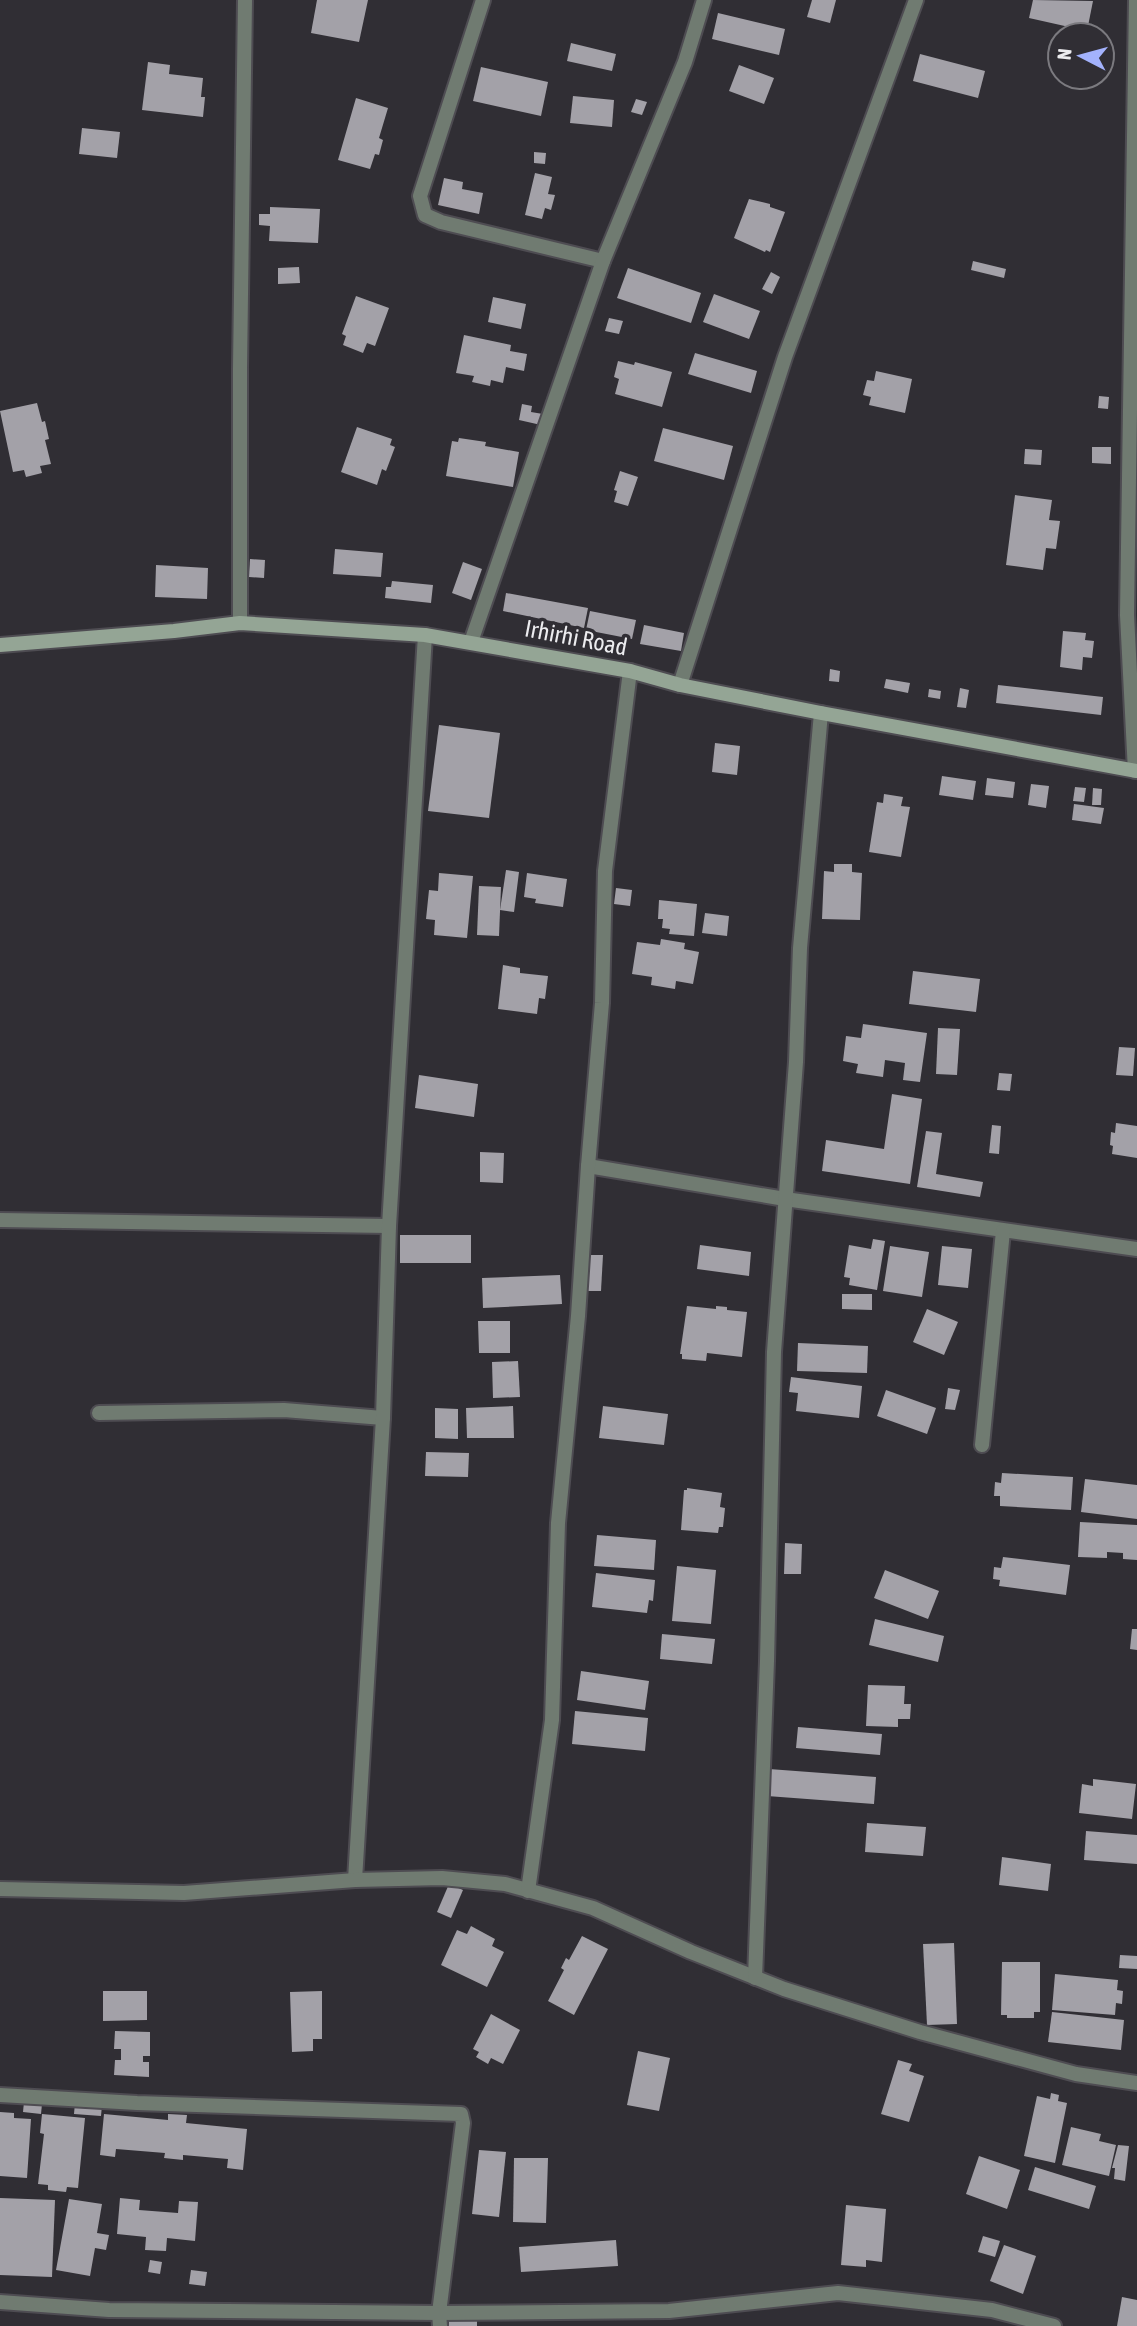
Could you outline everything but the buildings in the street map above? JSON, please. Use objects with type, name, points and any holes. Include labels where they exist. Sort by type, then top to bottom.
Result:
[{"type":"street","points":[[240,623],[240,368],[246,0]]},
{"type":"street","points":[[483,0],[420,196],[425,215],[441,222],[603,261]]},
{"type":"street","points":[[471,642],[603,261],[685,62],[705,0]]},
{"type":"street","points":[[680,685],[785,357],[916,0]]},
{"type":"street","points":[[1136,0],[1127,615],[1136,771]]},
{"type":"street","name":"Irhirhi Road","points":[[0,645],[240,623],[425,635],[630,671],[680,685],[821,713],[1136,771]]},
{"type":"street","points":[[355,1880],[383,1418],[388,1226],[425,635]]},
{"type":"street","points":[[528,1891],[552,1720],[558,1523],[578,1316],[602,1003],[605,871],[630,671]]},
{"type":"street","points":[[755,1978],[768,1634],[774,1352],[796,1062],[800,948],[821,713]]},
{"type":"street","points":[[588,1166],[785,1199],[1137,1249]]},
{"type":"street","points":[[0,1220],[388,1226]]},
{"type":"street","points":[[982,1445],[1003,1231]]},
{"type":"street","points":[[99,1413],[284,1410],[383,1418]]},
{"type":"street","points":[[0,1889],[184,1893],[355,1880],[442,1878],[505,1884],[593,1908],[691,1952],[796,1993],[920,2032],[1076,2074],[1137,2084]]},
{"type":"street","points":[[0,2095],[461,2114],[463,2123],[440,2320]]},
{"type":"street","points":[[0,2302],[108,2309],[440,2320],[669,2311],[838,2292],[992,2310],[1054,2326]]}]
